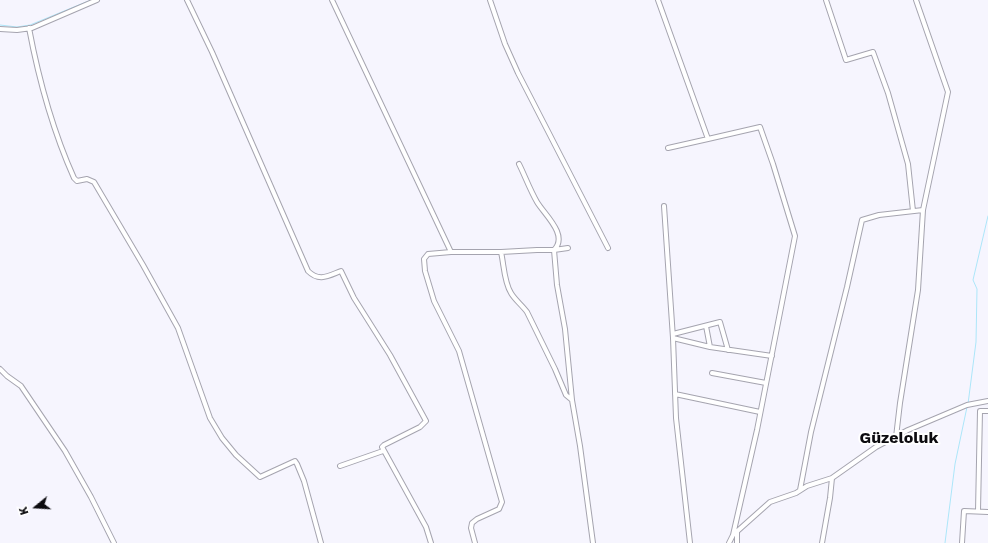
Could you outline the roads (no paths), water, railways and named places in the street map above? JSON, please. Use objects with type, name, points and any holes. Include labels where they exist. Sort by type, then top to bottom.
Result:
[{"type":"street","points":[[0,29],[17,30],[29,28],[97,0]]},
{"type":"street","points":[[187,0],[212,52],[308,271],[313,276],[321,278],[341,271],[354,298],[390,355],[426,421],[420,427],[384,444],[382,447],[426,527],[431,543]]},
{"type":"street","points":[[332,0],[451,252]]},
{"type":"street","points":[[490,0],[505,44],[518,73],[608,248]]},
{"type":"street","points":[[658,0],[708,139]]},
{"type":"street","points":[[826,0],[846,60],[874,52],[888,93],[908,164],[913,211]]},
{"type":"street","points":[[896,436],[918,290],[923,210],[948,92],[916,0]]},
{"type":"street","points":[[29,28],[35,60],[48,110],[63,153],[74,178],[77,181],[87,179],[94,182],[143,265],[178,328],[210,418],[222,438],[236,455],[260,477],[295,462],[297,464],[304,481],[321,543]]},
{"type":"street","points":[[668,148],[760,127],[795,236],[760,412],[733,535],[729,543]]},
{"type":"street","points":[[519,164],[537,202],[550,217],[558,233],[560,241],[554,250],[557,285],[565,329],[572,400],[580,446],[593,543]]},
{"type":"street","points":[[664,206],[673,336],[676,418],[690,543]]},
{"type":"street","points":[[800,490],[811,432],[848,287],[862,220],[879,215],[923,210]]},
{"type":"street","points":[[475,543],[471,528],[472,523],[477,519],[499,509],[502,502],[459,352],[434,301],[424,259],[428,254],[451,252],[501,252],[568,248]]},
{"type":"street","points":[[501,252],[506,281],[510,292],[527,312],[566,395],[572,400]]},
{"type":"street","points":[[673,336],[720,322],[728,350]]},
{"type":"street","points":[[706,326],[710,347]]},
{"type":"street","points":[[673,336],[710,347],[772,356]]},
{"type":"street","points":[[0,369],[6,376],[21,386],[65,451],[91,497],[114,543]]},
{"type":"street","points":[[712,373],[766,383]]},
{"type":"street","points":[[676,394],[760,412]]},
{"type":"street","points":[[733,535],[770,502],[807,486],[832,478],[876,447],[896,436],[969,405],[988,401]]},
{"type":"street","points":[[978,511],[980,411],[988,411]]},
{"type":"street","points":[[340,466],[383,451]]},
{"type":"street","points":[[822,543],[832,478]]},
{"type":"street","points":[[962,543],[964,511],[988,512]]},
{"type":"street","points":[[737,531],[737,543]]},
{"type":"waterway","points":[[0,25],[17,27],[30,25],[91,0]]},
{"type":"waterway","points":[[968,404],[976,342],[977,289],[973,280],[988,216]]},
{"type":"waterway","points":[[945,543],[955,464],[967,407]]},
{"type":"district","name":"Güzeloluk","points":[[899,438]]}]
